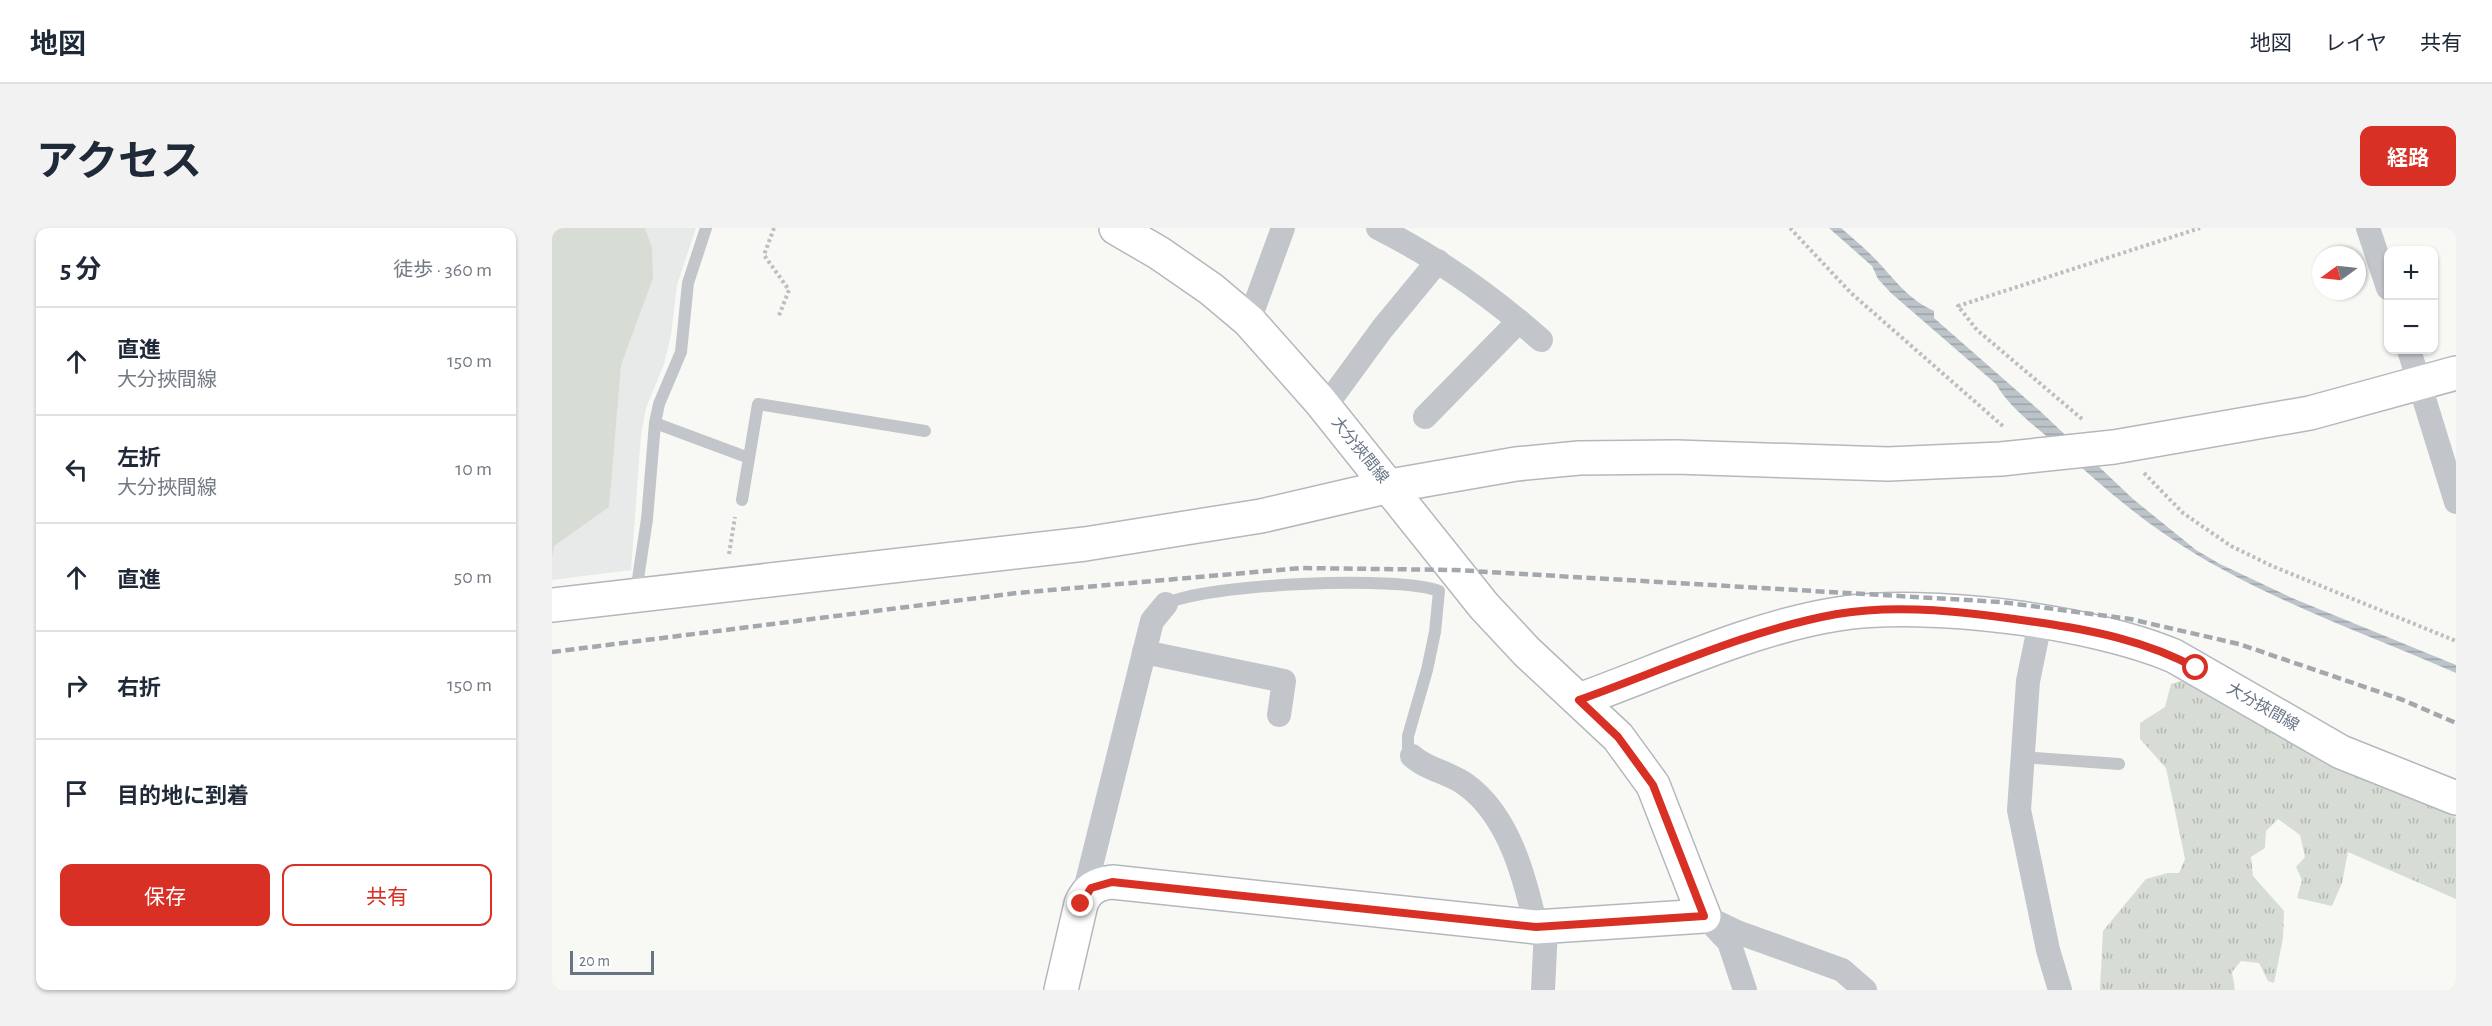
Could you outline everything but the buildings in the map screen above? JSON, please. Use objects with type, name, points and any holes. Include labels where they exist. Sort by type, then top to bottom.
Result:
[{"type":"street","name":"大分挾間線","points":[[1116,228],[1202,283],[1249,321],[1325,407],[1484,606],[1527,652],[1604,724],[1632,754],[1653,785],[1704,916]]},
{"type":"street","points":[[1249,321],[1283,228]]},
{"type":"street","points":[[1378,228],[1437,261],[1519,321],[1541,340]]},
{"type":"street","points":[[2368,228],[2384,276]]},
{"type":"street","points":[[1325,407],[1382,328],[1437,261]]},
{"type":"street","points":[[1425,417],[1519,321]]},
{"type":"street","points":[[2410,354],[2456,502]]},
{"type":"street","points":[[552,605],[1085,544],[1261,516],[1390,486],[1516,464],[1579,458],[1676,457],[1888,464],[2037,456],[2114,447],[2261,423],[2348,403],[2456,373]]},
{"type":"street","points":[[1061,990],[1152,621],[1166,603]]},
{"type":"street","name":"大分挾間線","points":[[1579,700],[1751,637],[1839,614],[1877,611],[1944,612],[2040,623],[2152,647],[2241,693],[2342,752],[2456,798]]},
{"type":"street","points":[[2040,623],[2028,681],[2018,798],[2021,825],[2039,896],[2048,950],[2060,990]]},
{"type":"street","points":[[1144,652],[1284,681],[1279,715]]},
{"type":"street","points":[[1412,756],[1465,784],[1483,799],[1494,813],[1516,860],[1541,927],[1543,990]]},
{"type":"street","points":[[1081,904],[1091,888],[1112,882],[1541,927],[1704,916],[1737,932],[1842,970],[1865,990]]},
{"type":"street","points":[[1704,916],[1728,942],[1745,990]]},
{"type":"lane","points":[[636,595],[648,508],[655,423],[659,404],[681,352],[688,283],[706,228]]},
{"type":"lane","points":[[742,501],[758,404],[925,431]]},
{"type":"lane","points":[[655,423],[749,458]]},
{"type":"lane","points":[[1166,603],[1191,595],[1341,582],[1409,584],[1439,591],[1429,660],[1408,736],[1408,747],[1412,756]]},
{"type":"lane","points":[[2023,757],[2119,764]]},
{"type":"path","points":[[774,228],[764,255],[789,290],[778,318]]},
{"type":"path","points":[[1791,228],[1851,293],[2006,429]]},
{"type":"path","points":[[2079,423],[2089,421]]},
{"type":"path","points":[[728,558],[738,504],[742,501]]},
{"type":"shaded area","points":[[552,228],[696,228],[677,285],[671,335],[664,364],[646,408],[641,435],[631,570],[552,580]]},
{"type":"shaded area","points":[[1829,228],[1841,228],[1856,241],[1904,290],[1918,302],[1934,311],[1934,318],[2040,411],[2133,499],[2196,550],[2292,598],[2456,665],[2456,673],[2273,595],[2202,558],[2169,537],[2113,494],[2025,418],[1996,384],[1891,293],[1878,279],[1872,266]]},
{"type":"green space","points":[[552,228],[645,228],[652,248],[653,278],[621,365],[609,507],[554,546],[552,557]]},
{"type":"green space","points":[[2184,680],[2243,716],[2456,817],[2456,899],[2348,852],[2342,883],[2332,906],[2297,898],[2302,880],[2296,867],[2305,857],[2300,835],[2278,819],[2266,831],[2265,848],[2251,857],[2253,876],[2284,911],[2283,938],[2274,983],[2268,981],[2259,963],[2241,961],[2232,972],[2235,990],[2100,990],[2103,931],[2146,879],[2168,873],[2179,873],[2185,859],[2166,768],[2140,739],[2140,723],[2165,707],[2171,684]]},
{"type":"railway","points":[[552,652],[1017,593],[1301,568],[1455,570],[2001,602],[2130,619],[2239,644],[2403,700],[2456,723]]},
{"type":"route","points":[[1081,904],[1091,888],[1100,883],[1112,882],[1515,926],[1575,926],[1704,916],[1653,785],[1618,737],[1579,700],[1626,685],[1751,637],[1839,614],[1877,611],[1977,614],[2053,625],[2125,639],[2152,647],[2196,668]]}]
